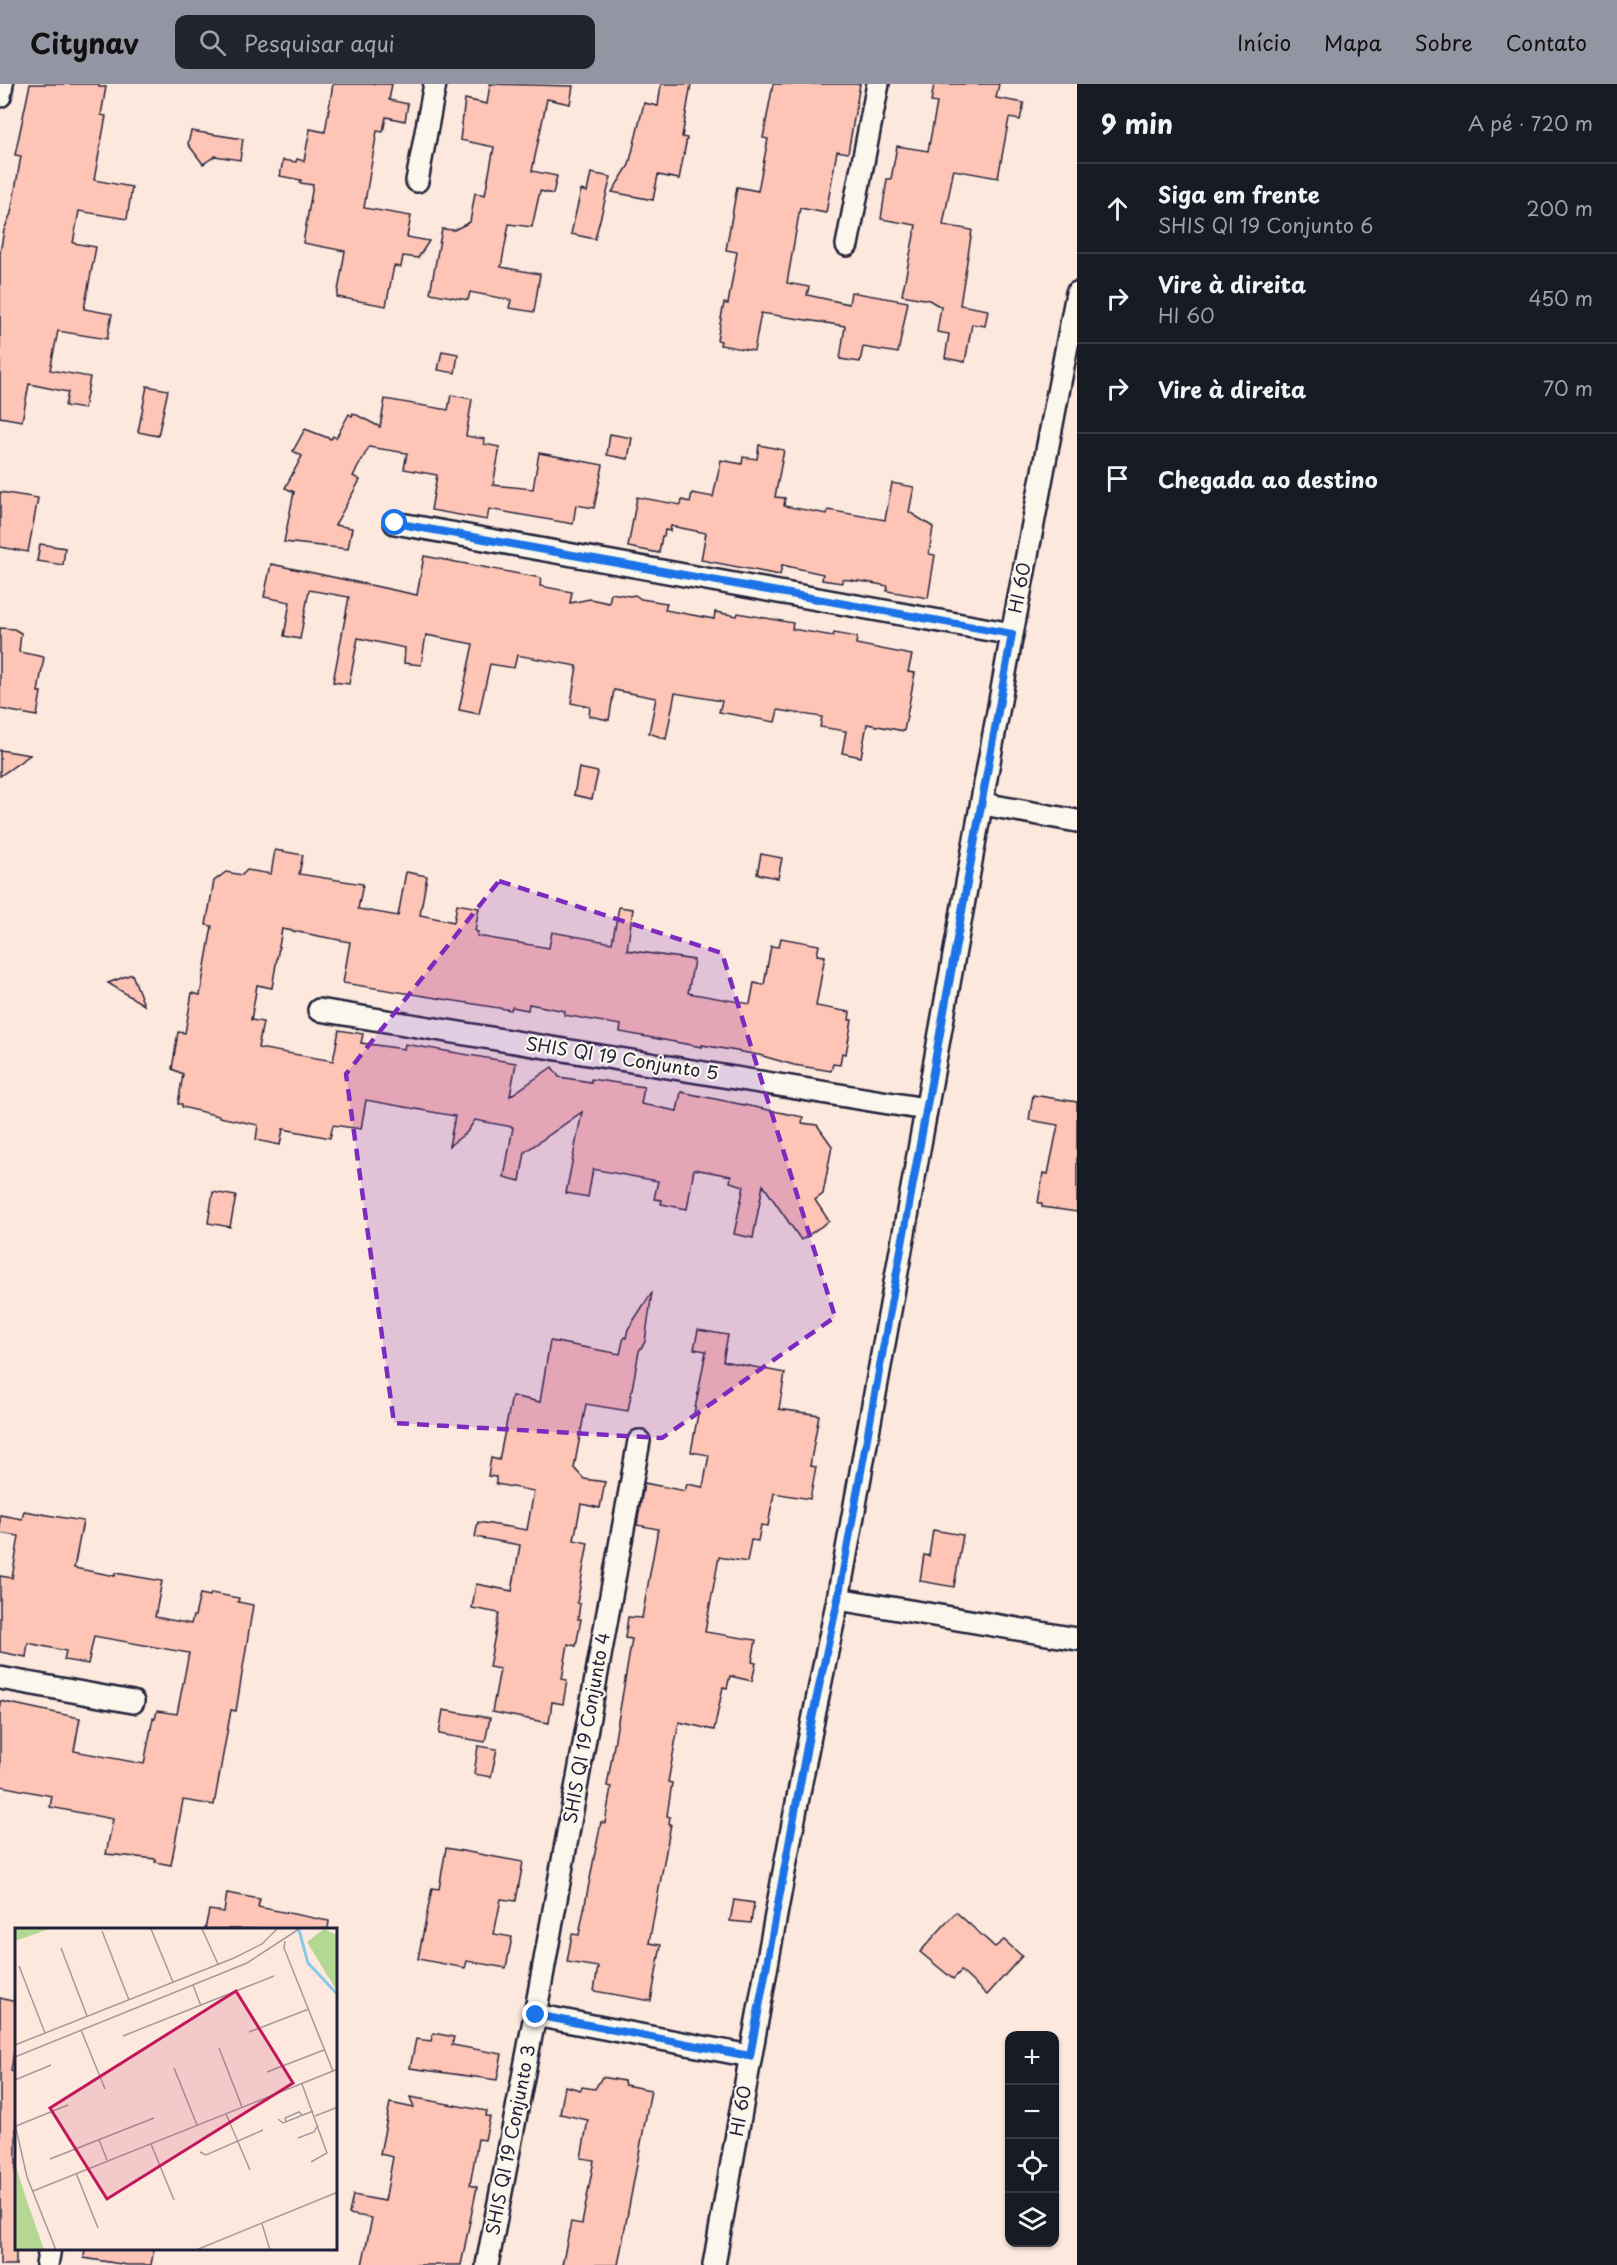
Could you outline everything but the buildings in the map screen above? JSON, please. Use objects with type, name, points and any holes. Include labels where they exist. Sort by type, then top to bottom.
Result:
[{"type":"street","points":[[0,96],[2,84]]},
{"type":"street","points":[[417,181],[435,84]]},
{"type":"street","points":[[847,245],[878,84]]},
{"type":"street","name":"HI 60","points":[[714,2265],[812,1719],[838,1599],[925,1109],[1077,293]]},
{"type":"street","points":[[395,523],[1012,634]]},
{"type":"street","points":[[983,804],[1077,821]]},
{"type":"street","name":"SHIS QI 19 Conjunto 5","points":[[319,1010],[925,1109]]},
{"type":"street","name":"SHIS QI 19 Conjunto 4","points":[[536,2015],[639,1441]]},
{"type":"street","points":[[838,1599],[1077,1639]]},
{"type":"street","points":[[0,1678],[132,1702]]},
{"type":"street","points":[[536,2015],[750,2056]]},
{"type":"street","name":"SHIS QI 19 Conjunto 3","points":[[487,2265],[536,2015]]},
{"type":"street","points":[[47,2265],[50,2250]]},
{"type":"highlighted area","points":[[499,881],[722,953],[835,1317],[662,1438],[394,1423],[346,1074]]},
{"type":"route","points":[[395,523],[1012,634],[838,1599],[812,1719],[750,2056],[536,2015]]}]
